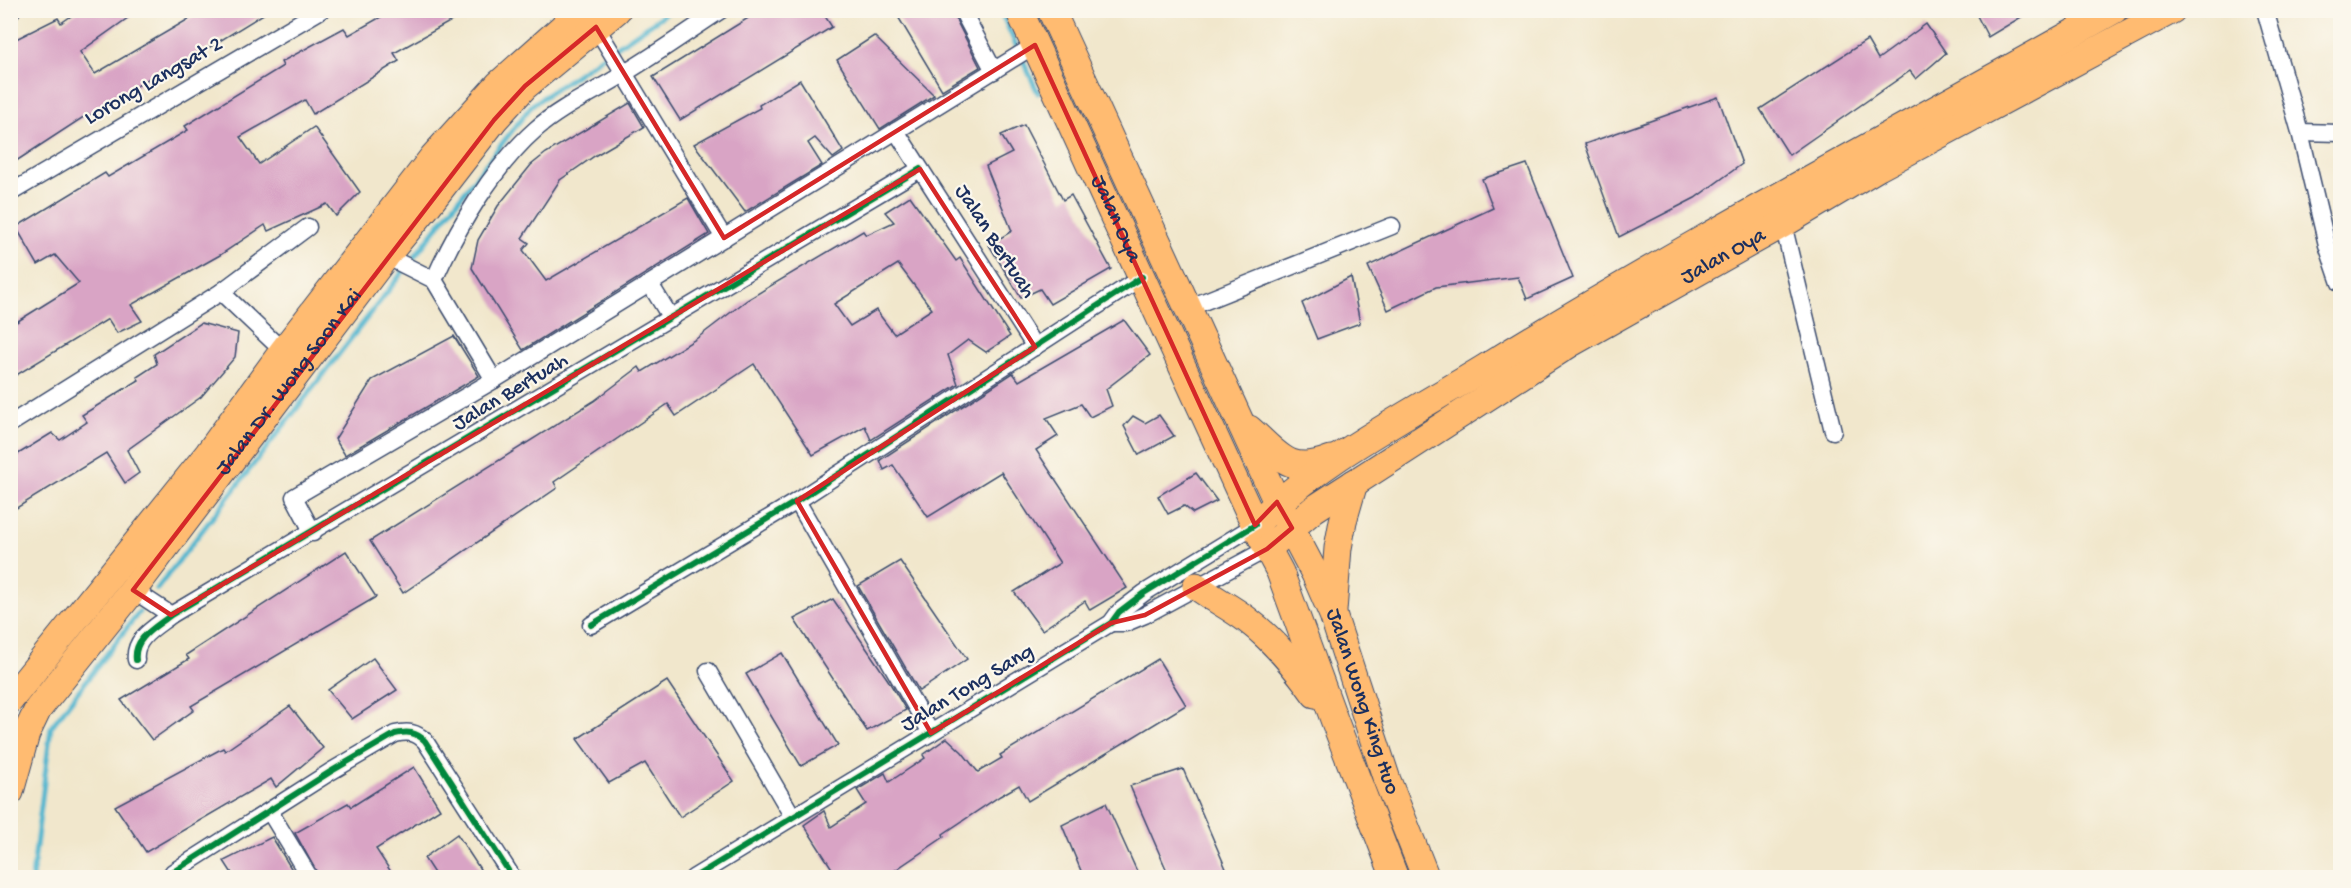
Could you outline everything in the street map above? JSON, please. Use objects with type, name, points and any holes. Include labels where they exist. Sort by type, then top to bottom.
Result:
[{"type":"main road","name":"Jalan Dr. Wong Soon Kai","points":[[10,792],[26,734],[38,709],[394,259],[425,209],[494,120],[525,86],[617,10]]},
{"type":"main road","name":"Jalan Oya","points":[[1019,10],[1024,52],[1142,277],[1267,549],[1314,509],[1571,343],[1783,224],[1879,167],[2172,10]]},
{"type":"main road","name":"Jalan Oya","points":[[1051,10],[1277,502],[1292,528]]},
{"type":"main road","name":"Jalan Oya","points":[[1255,525],[1277,502],[1349,451],[1555,324],[1776,196],[1871,147],[2114,10]]},
{"type":"main road","name":"Jalan Dr. Wong Soon Kai","points":[[10,700],[208,454],[388,213],[441,149],[499,84],[595,28]]},
{"type":"main road","points":[[1241,422],[1287,462],[1296,466],[1316,465],[1349,451]]},
{"type":"main road","points":[[1333,615],[1341,530],[1354,483]]},
{"type":"main road","name":"Jalan Wong King Huo","points":[[1292,528],[1333,615],[1388,780],[1426,878]]},
{"type":"main road","name":"Jalan Wong King Huo","points":[[1267,549],[1280,572],[1395,878]]},
{"type":"main road","points":[[1196,586],[1246,618],[1277,646],[1290,659],[1335,722]]},
{"type":"street","name":"Lorong Langsat 2","points":[[10,193],[293,17],[321,10]]},
{"type":"street","points":[[429,277],[477,199],[533,131],[548,118],[621,68],[721,10]]},
{"type":"street","points":[[962,10],[994,71]]},
{"type":"street","points":[[2265,10],[2334,243],[2340,283]]},
{"type":"street","points":[[595,28],[724,238]]},
{"type":"street","points":[[313,533],[294,497],[494,381],[1024,52]]},
{"type":"street","points":[[896,131],[920,169]]},
{"type":"street","points":[[2300,132],[2340,133]]},
{"type":"street","name":"Jalan Bertuah","points":[[136,660],[136,648],[140,642],[171,615],[313,533],[920,169],[1035,347]]},
{"type":"street","points":[[1783,224],[1833,431]]},
{"type":"street","points":[[1188,308],[1392,226]]},
{"type":"street","points":[[10,424],[221,292],[308,227]]},
{"type":"street","points":[[394,259],[429,277],[494,381]]},
{"type":"street","points":[[591,625],[796,501],[1142,277]]},
{"type":"street","points":[[650,284],[671,318]]},
{"type":"street","points":[[221,292],[283,351]]},
{"type":"street","points":[[796,501],[931,733]]},
{"type":"street","name":"Jalan Tong Sang","points":[[693,878],[1111,623],[1119,612],[1144,593],[1255,525]]},
{"type":"street","name":"Jalan Tong Sang","points":[[1111,623],[1126,623],[1267,549]]},
{"type":"street","points":[[133,590],[171,615]]},
{"type":"street","points":[[708,671],[793,817]]},
{"type":"street","points":[[171,875],[330,772],[395,734],[414,733],[425,741],[513,878]]},
{"type":"street","points":[[270,812],[310,878]]},
{"type":"highlighted area","points":[[596,27],[724,238],[1035,45],[1255,525],[1277,502],[1292,528],[1267,549],[1145,615],[1111,623],[931,733],[797,501],[1035,347],[920,169],[171,615],[133,590],[494,120],[525,86]]},
{"type":"building","points":[[80,10],[139,10],[80,52],[95,74],[204,10],[270,10],[158,79],[156,74],[89,116],[88,114],[10,165],[10,42],[58,18],[61,23]]},
{"type":"building","points":[[393,10],[471,10],[394,53],[399,61],[313,114],[305,100],[240,137],[259,164],[314,127],[360,192],[336,216],[327,204],[268,231],[265,225],[220,255],[131,305],[142,321],[117,333],[108,319],[10,379],[10,326],[79,283],[55,255],[38,265],[16,227],[105,173],[108,177],[188,130],[185,126],[283,66],[281,62],[344,28],[349,35]]},
{"type":"building","points":[[761,10],[821,10],[832,27],[680,120],[653,77]]},
{"type":"building","points":[[894,10],[951,10],[980,67],[942,90]]},
{"type":"building","points":[[1974,10],[2033,10],[1988,37]]},
{"type":"building","points":[[1926,24],[1946,53],[1916,79],[1910,71],[1789,155],[1760,109],[1867,40],[1878,59]]},
{"type":"building","points":[[874,36],[934,95],[880,129],[837,60]]},
{"type":"building","points":[[800,80],[843,151],[833,158],[815,138],[808,143],[822,165],[745,212],[694,144],[760,108],[759,105]]},
{"type":"building","points":[[1718,97],[1742,164],[1695,198],[1619,237],[1585,144]]},
{"type":"building","points":[[630,103],[644,127],[596,155],[560,180],[522,238],[529,243],[523,250],[546,281],[688,198],[709,234],[523,350],[472,268],[478,240],[498,206],[531,165],[546,153]]},
{"type":"building","points":[[1024,125],[1063,200],[1071,195],[1111,269],[1050,304],[1040,289],[1021,298],[989,245],[1012,231],[986,166],[1012,153],[1001,135]]},
{"type":"building","points":[[1527,164],[1573,278],[1527,299],[1518,277],[1436,287],[1388,310],[1368,266],[1493,208],[1482,179]]},
{"type":"building","points":[[910,196],[956,261],[960,258],[1010,336],[986,352],[968,340],[948,355],[958,384],[871,440],[865,426],[813,455],[754,364],[676,416],[668,404],[554,482],[557,488],[403,593],[370,541],[594,401],[639,367],[642,372],[696,339],[747,300],[863,231],[866,235],[894,222],[885,212]],"holes":[[[898,264],[932,309],[894,334],[876,310],[850,326],[834,304]]]},
{"type":"building","points":[[1351,277],[1360,323],[1317,339],[1302,303]]},
{"type":"building","points":[[1124,320],[1150,355],[1106,389],[1112,406],[1090,417],[1081,404],[1046,418],[1058,436],[1036,450],[1127,588],[1090,610],[1085,601],[1042,630],[1014,592],[1060,563],[1001,472],[928,517],[893,465],[884,470],[880,460],[1013,373],[1019,381]]},
{"type":"building","points":[[201,323],[238,333],[235,357],[201,397],[127,450],[139,473],[125,483],[106,453],[10,512],[10,459],[52,433],[60,440],[87,422],[82,415],[139,380],[137,377],[157,364],[154,354]]},
{"type":"building","points":[[454,336],[479,376],[345,455],[335,439],[372,380]]},
{"type":"building","points":[[1159,415],[1174,436],[1139,455],[1124,426],[1133,416],[1145,423]]},
{"type":"building","points":[[1196,473],[1217,501],[1193,513],[1184,506],[1168,514],[1158,496]]},
{"type":"building","points":[[346,551],[376,597],[191,706],[194,710],[152,740],[121,700],[189,659],[186,655]]},
{"type":"building","points":[[900,561],[967,659],[919,691],[858,586]]},
{"type":"building","points":[[833,599],[906,710],[867,731],[794,619]]},
{"type":"building","points":[[782,653],[838,745],[801,766],[746,674]]},
{"type":"building","points":[[373,658],[397,690],[352,719],[328,690]]},
{"type":"building","points":[[1158,659],[1186,705],[1028,801],[1019,785],[1000,796],[943,834],[944,837],[894,871],[898,878],[838,878],[804,825],[824,811],[831,827],[866,804],[857,790],[885,773],[889,782],[925,758],[923,755],[947,738],[978,772],[1002,758],[1000,755]]},
{"type":"building","points":[[667,681],[734,781],[680,817],[645,763],[609,783],[577,739]]},
{"type":"building","points":[[290,706],[323,748],[276,787],[271,779],[146,852],[115,806],[223,748],[225,751]]},
{"type":"building","points":[[414,767],[440,809],[376,849],[395,878],[320,878],[295,833],[348,803],[351,807]]},
{"type":"building","points":[[1183,769],[1230,878],[1170,878],[1130,786]]},
{"type":"building","points":[[1106,803],[1140,878],[1084,878],[1062,825]]},
{"type":"building","points":[[457,834],[480,869],[467,878],[437,878],[424,858]]},
{"type":"building","points":[[272,837],[297,878],[235,878],[224,861]]},
{"type":"waterway","points":[[157,589],[532,105],[671,10]]},
{"type":"waterway","points":[[1000,10],[1038,93]]},
{"type":"waterway","points":[[32,878],[51,727],[139,612]]},
{"type":"cycle path","points":[[136,660],[136,652],[142,639],[171,615],[920,169]]},
{"type":"cycle path","points":[[591,625],[797,501],[1142,277]]},
{"type":"cycle path","points":[[693,878],[1111,623],[1119,612],[1144,593],[1255,525]]},
{"type":"cycle path","points":[[169,878],[173,872],[330,772],[395,734],[408,733],[415,734],[425,741],[513,878]]}]
